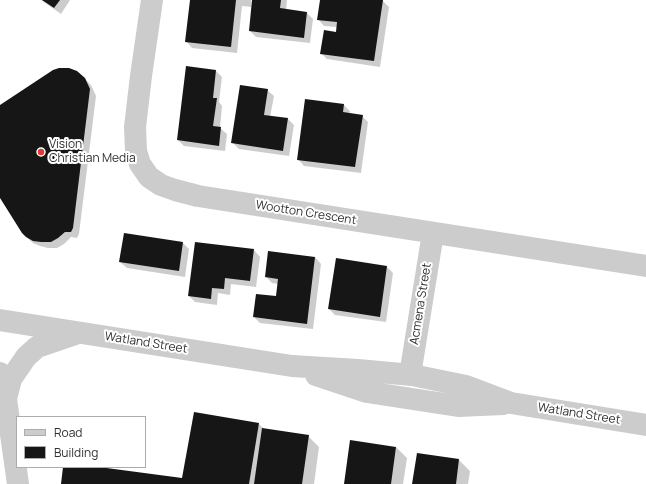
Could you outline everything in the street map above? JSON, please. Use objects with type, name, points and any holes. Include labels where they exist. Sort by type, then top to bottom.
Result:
[{"type":"street","name":"Wootton Crescent","points":[[152,0],[135,127],[136,151],[140,164],[148,177],[175,190],[198,196],[646,266]]},
{"type":"street","name":"Acmena Street","points":[[410,375],[433,233]]},
{"type":"street","name":"Watland Street","points":[[0,320],[292,366],[410,375],[466,386],[511,404]]},
{"type":"street","points":[[6,399],[11,379],[26,357],[37,347],[78,333]]},
{"type":"street","name":"Watland Street","points":[[292,366],[367,392],[458,406],[511,404],[646,424]]},
{"type":"street","points":[[0,373],[6,399],[18,484]]},
{"type":"building","points":[[42,0],[60,0],[54,8]]},
{"type":"building","points":[[190,0],[236,0],[231,47],[185,42]]},
{"type":"building","points":[[252,0],[281,0],[280,8],[307,12],[304,38],[249,31]]},
{"type":"building","points":[[320,0],[383,0],[374,61],[320,54],[324,30],[336,32],[337,22],[317,20]]},
{"type":"building","points":[[186,66],[216,70],[213,98],[217,98],[213,126],[221,127],[219,146],[177,140]]},
{"type":"building","name":"Vision Christian Media","points":[[59,68],[69,68],[77,71],[85,78],[90,89],[73,228],[71,232],[65,232],[51,242],[33,241],[22,233],[0,198],[0,105],[53,70]]},
{"type":"building","points":[[240,85],[268,89],[264,115],[288,118],[283,151],[231,143]]},
{"type":"building","points":[[305,99],[344,104],[343,112],[363,115],[355,167],[297,160]]},
{"type":"building","points":[[124,233],[183,242],[179,271],[119,262]]},
{"type":"building","points":[[195,242],[254,249],[250,281],[225,278],[224,289],[212,288],[211,299],[188,296]]},
{"type":"building","points":[[268,251],[315,257],[307,324],[253,317],[256,294],[276,296],[278,279],[265,277]]},
{"type":"building","points":[[336,258],[387,266],[380,317],[328,309]]},
{"type":"building","points":[[194,412],[259,423],[249,484],[61,484],[63,468],[107,468],[182,478]]},
{"type":"building","points":[[262,428],[309,435],[302,484],[254,484]]},
{"type":"building","points":[[350,440],[396,447],[391,484],[344,484]]},
{"type":"building","points":[[417,453],[459,459],[456,484],[412,484]]},
{"type":"place","name":"Vision Christian Media","points":[[41,152]]}]
